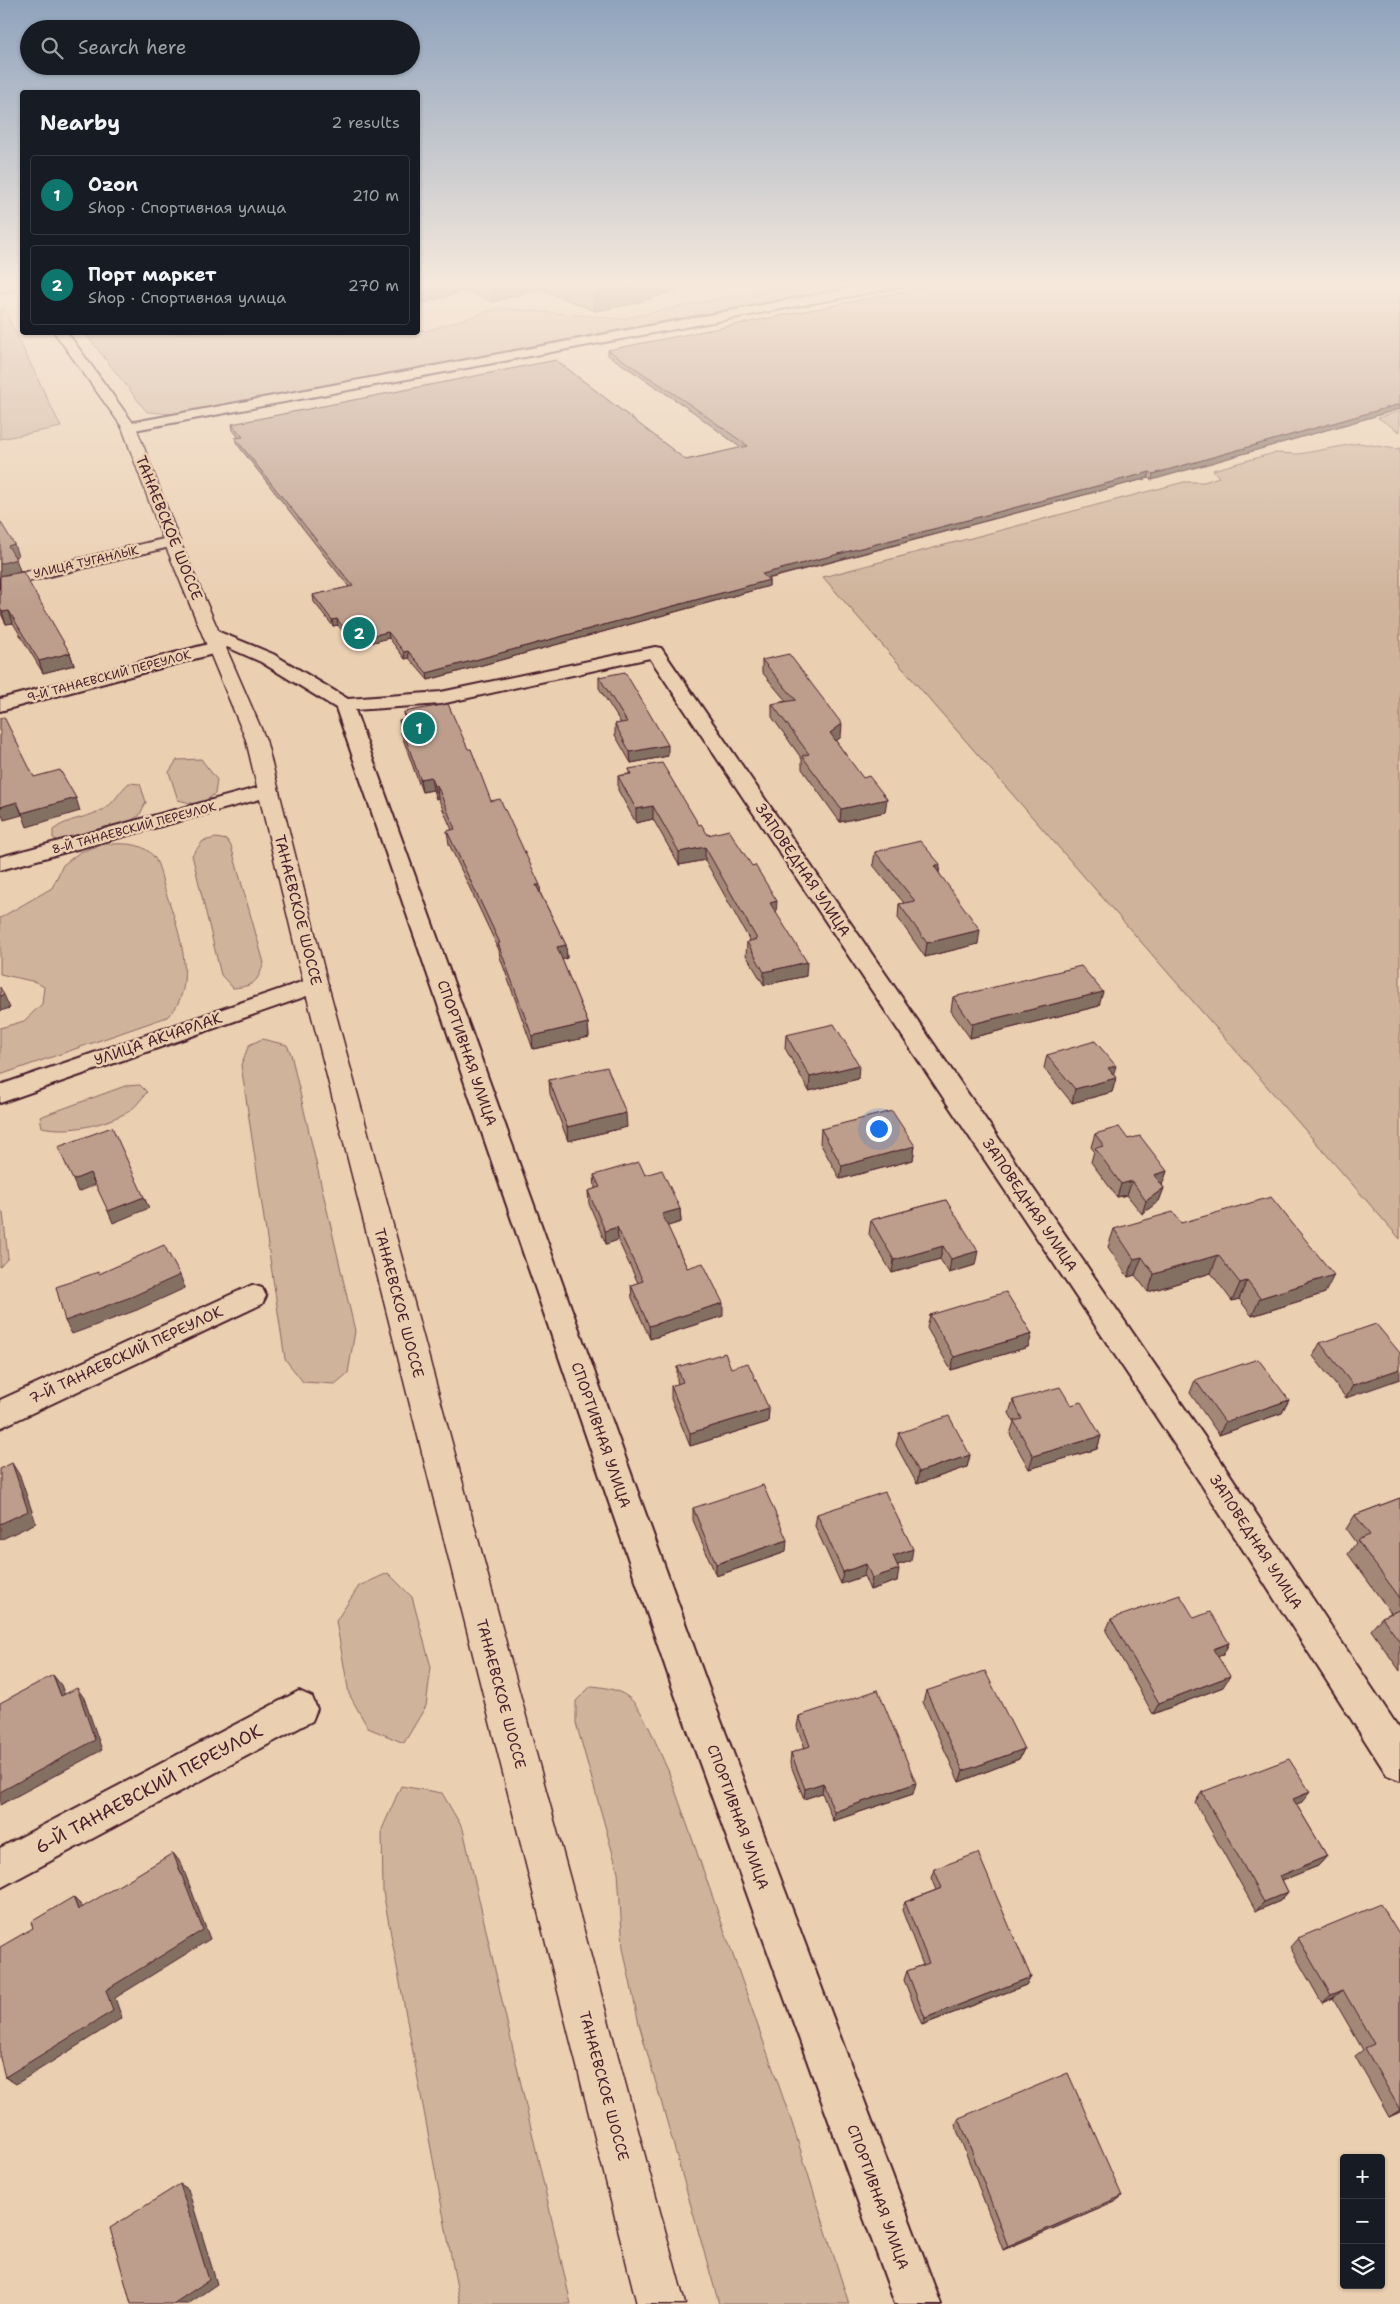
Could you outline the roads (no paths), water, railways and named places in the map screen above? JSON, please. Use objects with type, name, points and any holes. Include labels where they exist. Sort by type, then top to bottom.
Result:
[{"type":"street","name":"ТАНАЕВСКОЕ ШОССЕ","points":[[101,389],[129,427],[172,542],[256,740],[316,985],[661,2304]]},
{"type":"street","points":[[129,427],[335,389]]},
{"type":"street","name":"УЛИЦА ТУГАНЛЫК","points":[[0,583],[172,542]]},
{"type":"street","points":[[215,640],[267,658],[344,705]]},
{"type":"street","name":"9-Й ТАНАЕВСКИЙ ПЕРЕУЛОК","points":[[0,705],[215,640]]},
{"type":"street","name":"ЗАПОВЕДНАЯ УЛИЦА","points":[[344,705],[440,698],[655,652],[1210,1471],[1400,1762]]},
{"type":"street","name":"СПОРТИВНАЯ УЛИЦА","points":[[344,705],[687,1680],[918,2304]]},
{"type":"street","name":"8-Й ТАНАЕВСКИЙ ПЕРЕУЛОК","points":[[0,864],[268,791]]},
{"type":"street","name":"УЛИЦА АКЧАРЛАК","points":[[0,1094],[316,985]]},
{"type":"street","name":"7-Й ТАНАЕВСКИЙ ПЕРЕУЛОК","points":[[0,1415],[43,1393],[252,1296]]},
{"type":"street","name":"6-Й ТАНАЕВСКИЙ ПЕРЕУЛОК","points":[[0,1870],[299,1709]]},
{"type":"place","name":"Порт маркет","points":[[359,633]]},
{"type":"place","name":"Ozon","points":[[419,728]]}]
